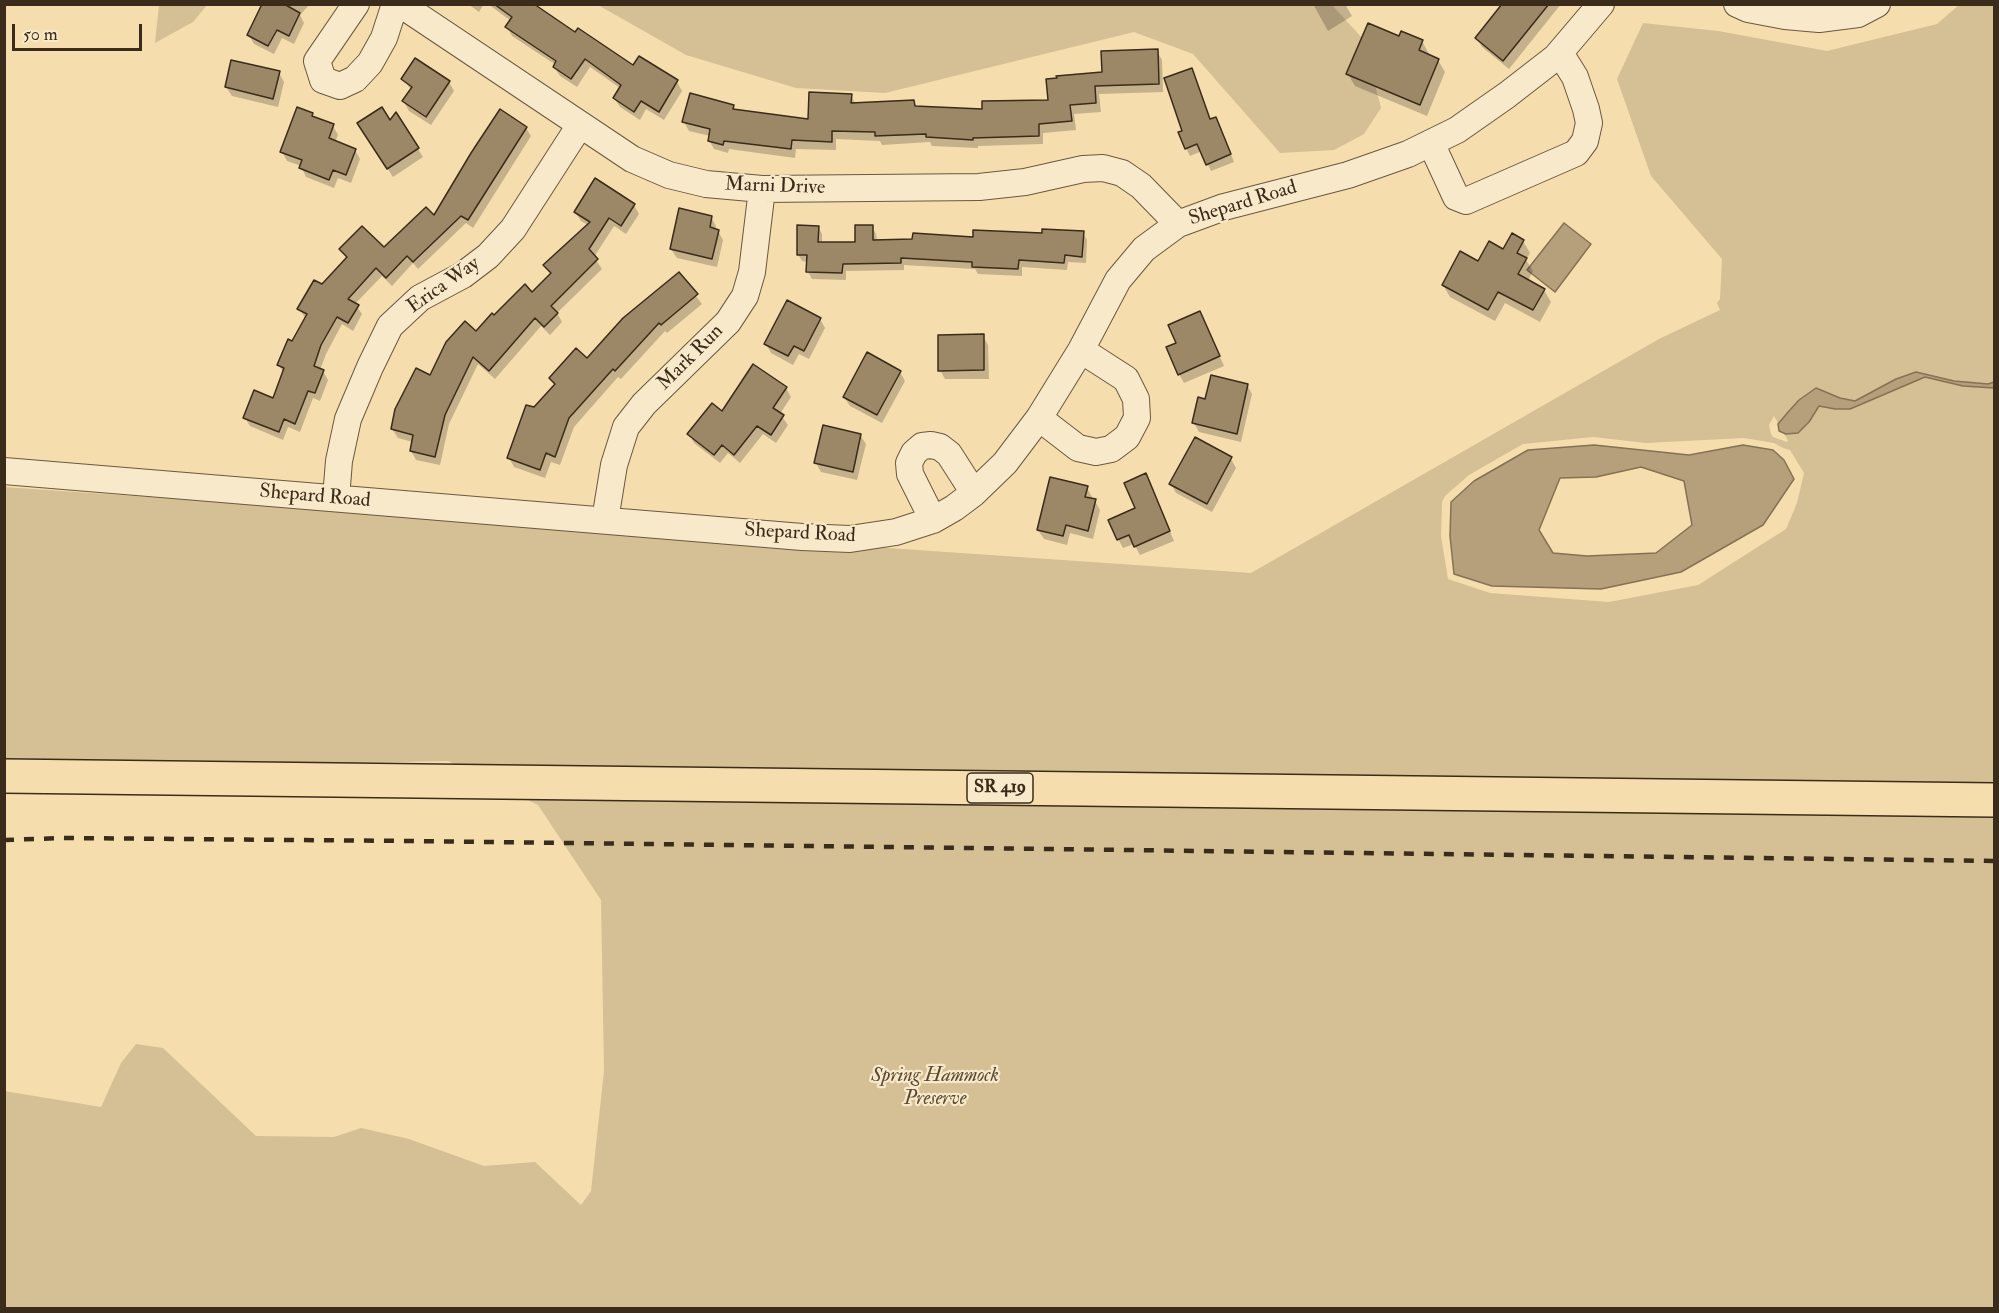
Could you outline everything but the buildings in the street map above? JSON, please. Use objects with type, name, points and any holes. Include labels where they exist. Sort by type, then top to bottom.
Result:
[{"type":"main road","name":"SR 419","points":[[4,776],[1995,800]]},
{"type":"street","points":[[356,4],[317,61],[323,80],[340,86],[355,79],[370,63],[384,38],[395,4]]},
{"type":"street","name":"Marni Drive","points":[[400,4],[632,159],[669,175],[706,184],[762,189],[979,188],[1025,182],[1083,169],[1103,168],[1122,173],[1141,186],[1178,224]]},
{"type":"street","name":"Shepard Road","points":[[4,471],[850,539],[896,532],[933,520],[974,494],[1005,463],[1038,418],[1081,350],[1118,280],[1144,249],[1178,224],[1224,207],[1348,175],[1408,154],[1457,130],[1560,53],[1601,4]]},
{"type":"street","points":[[1737,4],[1748,9],[1785,16],[1819,19],[1858,14],[1877,4]]},
{"type":"street","points":[[1431,143],[1456,197],[1466,201],[1576,153],[1585,141],[1588,123],[1586,109],[1575,77],[1560,53]]},
{"type":"street","name":"Erica Way","points":[[336,498],[339,461],[348,419],[390,326],[420,298],[463,275],[488,256],[513,230],[580,125]]},
{"type":"street","name":"Mark Run","points":[[605,520],[614,465],[626,427],[644,404],[728,322],[745,296],[752,272],[762,189]]},
{"type":"street","points":[[1038,418],[1078,448],[1096,452],[1111,449],[1127,437],[1137,418],[1136,399],[1126,380],[1081,350]]},
{"type":"street","points":[[933,520],[910,474],[909,463],[914,453],[922,446],[940,447],[949,454],[974,494]]},
{"type":"green space","points":[[159,4],[207,5],[193,22],[155,43]]},
{"type":"green space","points":[[598,5],[1332,5],[1363,39],[1381,108],[1364,134],[1334,150],[1280,153],[1193,54],[1134,32],[885,93],[796,88],[686,55]]},
{"type":"green space","points":[[1959,5],[1994,5],[1994,791],[472,772],[448,761],[5,767],[4,487],[1251,573],[1659,339],[1720,310],[1717,303],[1720,299],[1722,259],[1651,176],[1617,79],[1643,23],[1718,31],[1827,51],[1937,24]],"holes":[[[1774,416],[1788,441],[1787,442],[1771,434],[1769,425]],[[1593,437],[1646,443],[1744,438],[1774,443],[1790,450],[1804,473],[1797,503],[1786,529],[1698,585],[1609,602],[1490,593],[1448,579],[1441,536],[1442,502],[1445,496],[1469,475],[1523,444]]]},
{"type":"green space","name":"Spring Hammock Preserve","points":[[509,791],[1994,809],[1994,1308],[5,1308],[4,1091],[101,1107],[121,1063],[136,1044],[163,1048],[256,1136],[334,1137],[361,1128],[409,1139],[484,1166],[535,1162],[581,1205],[591,1191],[604,1071],[601,900],[538,805]]},
{"type":"shaded area","points":[[1564,223],[1591,244],[1555,292],[1527,270]]},
{"type":"shaded area","points":[[1916,372],[1954,381],[1988,384],[1994,382],[1994,388],[1963,386],[1925,377],[1850,409],[1819,406],[1809,422],[1798,433],[1786,434],[1779,431],[1778,424],[1789,411],[1799,400],[1816,388],[1840,398],[1855,401],[1896,379]]},
{"type":"shaded area","points":[[1594,445],[1689,455],[1743,445],[1773,450],[1784,460],[1794,479],[1763,525],[1681,572],[1601,589],[1492,586],[1454,574],[1450,536],[1451,502],[1474,481],[1528,450]],"holes":[[[1641,467],[1684,481],[1692,525],[1656,553],[1587,556],[1553,553],[1539,530],[1560,478],[1596,477]]]},
{"type":"railway","points":[[4,840],[63,838],[413,841],[1994,861]]}]
